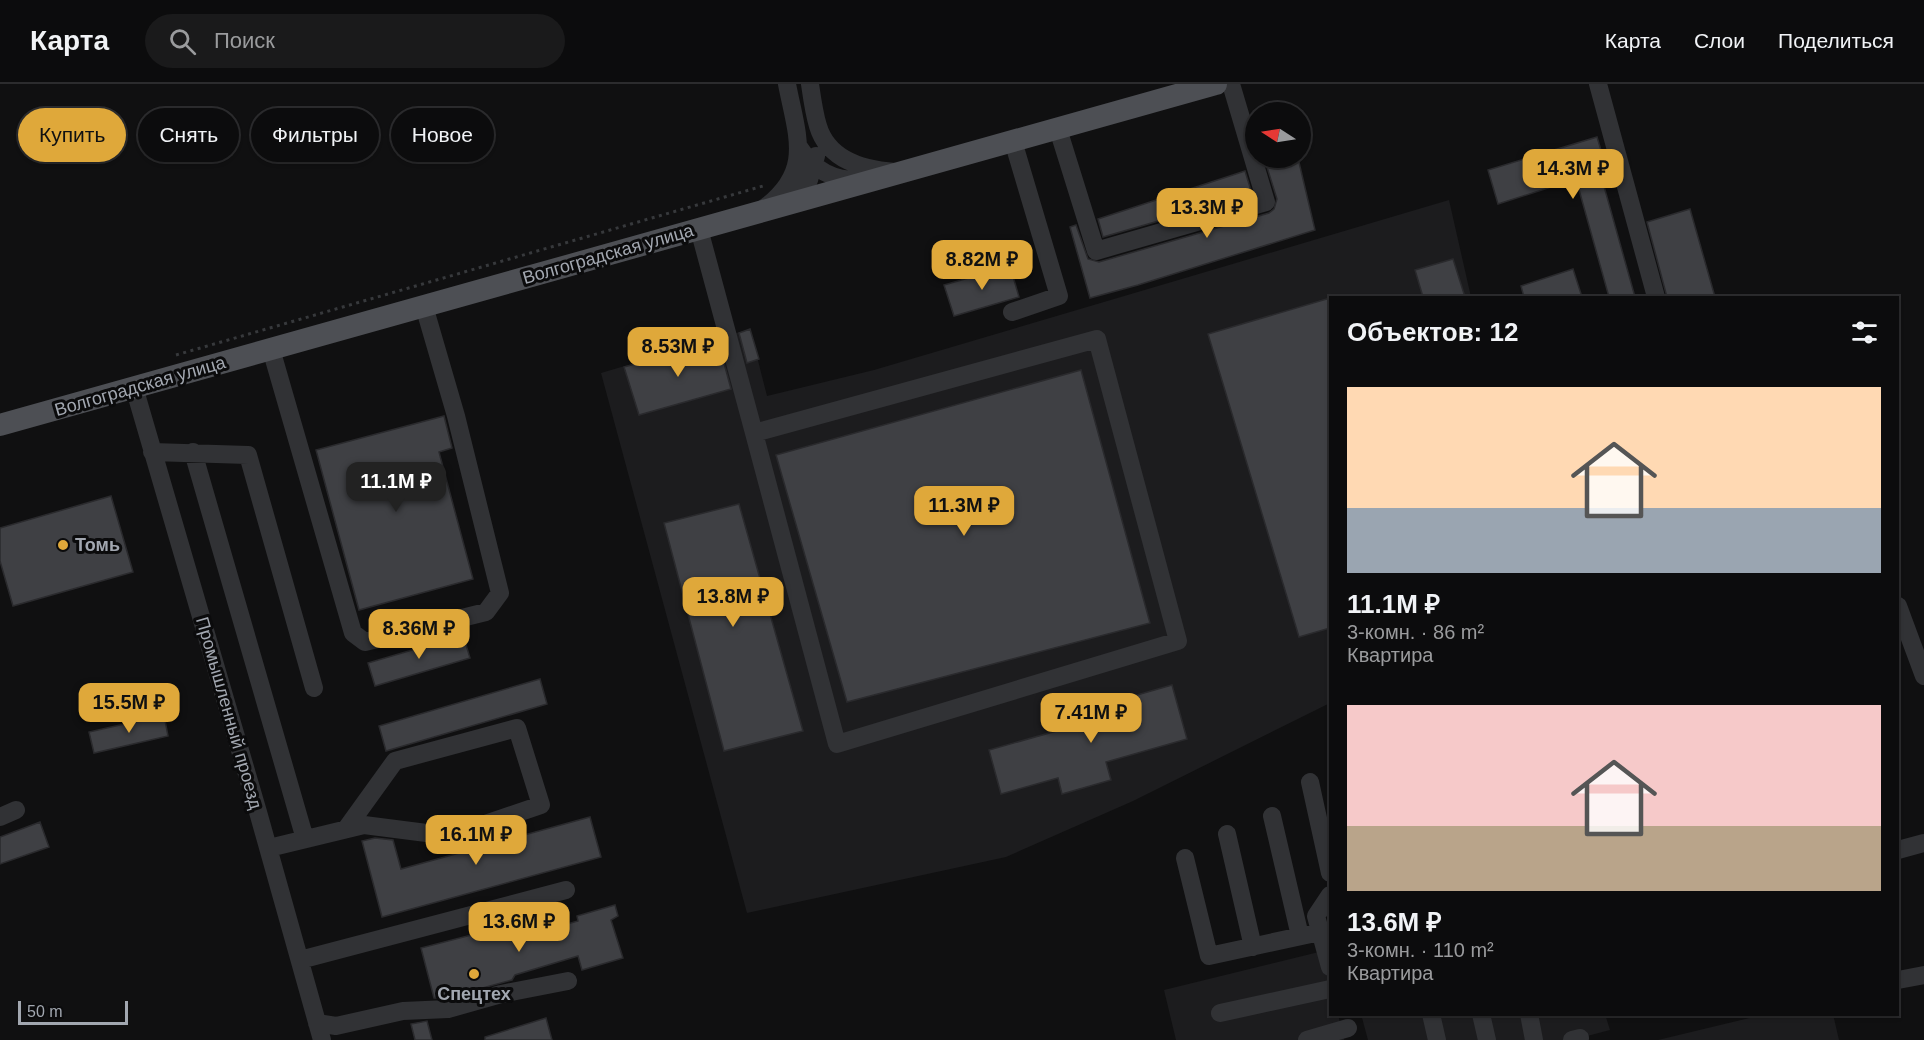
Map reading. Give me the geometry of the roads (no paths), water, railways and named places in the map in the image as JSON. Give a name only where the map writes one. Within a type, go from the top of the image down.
[{"type":"main road","name":"Волгоградская улица","points":[[0,425],[1216,84]]},
{"type":"lane","points":[[786,84],[800,147],[813,165],[835,178],[850,181],[873,180]]},
{"type":"lane","points":[[793,202],[809,180],[818,149],[819,129],[810,84]]},
{"type":"lane","points":[[1058,129],[1095,250],[1266,202],[1232,84]]},
{"type":"lane","points":[[1598,84],[1656,296]]},
{"type":"lane","points":[[819,129],[829,145],[848,161],[880,171],[899,173]]},
{"type":"lane","points":[[1012,312],[1059,296],[1013,141]]},
{"type":"lane","points":[[759,212],[783,193],[796,166],[800,147]]},
{"type":"lane","points":[[699,229],[837,744],[1178,641],[1097,339],[754,433]]},
{"type":"lane","points":[[271,349],[353,633],[365,642],[486,612],[500,592],[456,416],[424,306]]},
{"type":"lane","name":"Промышленный проезд","points":[[134,387],[320,1032]]},
{"type":"lane","points":[[153,452],[248,454],[314,688]]},
{"type":"lane","points":[[193,452],[305,839]]},
{"type":"lane","points":[[1899,609],[1924,676]]},
{"type":"lane","points":[[268,848],[364,825],[450,836],[541,805],[517,728],[395,761],[346,829]]},
{"type":"lane","points":[[1310,782],[1329,868]]},
{"type":"lane","points":[[1272,816],[1300,936]]},
{"type":"lane","points":[[1227,834],[1253,946]]},
{"type":"lane","points":[[1899,849],[1924,843]]},
{"type":"lane","points":[[1185,858],[1209,956],[1320,932]]},
{"type":"lane","points":[[300,960],[566,890]]},
{"type":"lane","points":[[1329,896],[1316,915],[1329,964]]},
{"type":"lane","points":[[1899,980],[1924,975]]},
{"type":"lane","points":[[320,1032],[336,1026],[403,1011],[448,1009],[501,994],[568,981]]},
{"type":"lane","points":[[1220,1013],[1329,989]]},
{"type":"lane","points":[[1431,1016],[1437,1040]]},
{"type":"lane","points":[[1481,1016],[1487,1040]]},
{"type":"lane","points":[[1529,1016],[1534,1040]]},
{"type":"lane","points":[[1307,1040],[1348,1027]]},
{"type":"place","name":"Томь","points":[[63,545]]},
{"type":"place","name":"Спецтех","points":[[474,974]]}]
